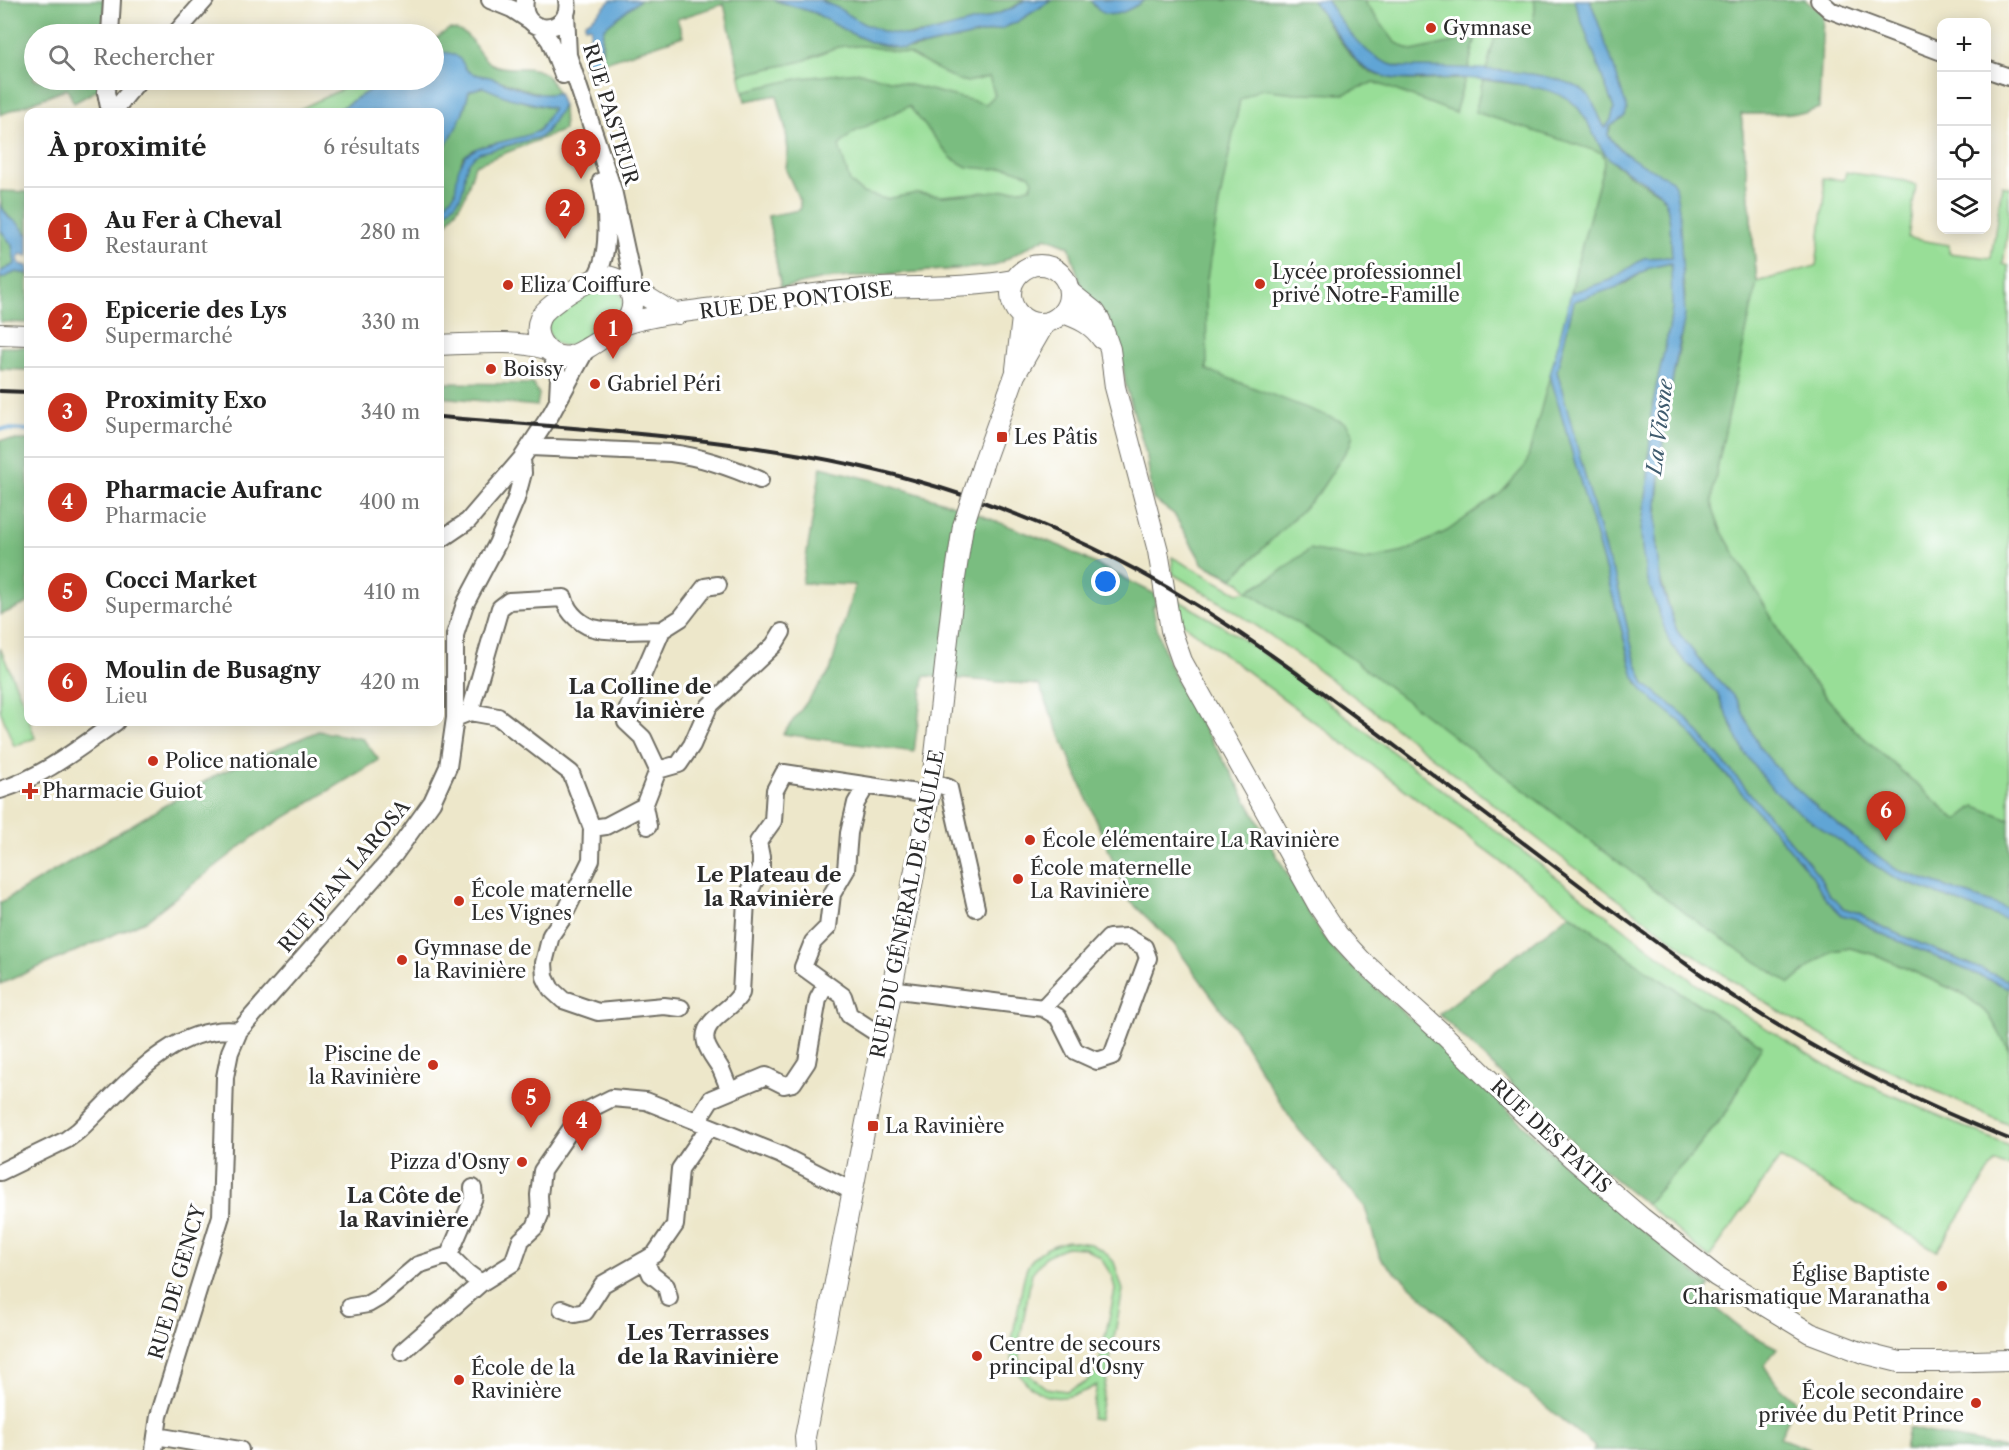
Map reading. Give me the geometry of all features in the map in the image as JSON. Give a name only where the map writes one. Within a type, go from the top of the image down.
[{"type":"main road","points":[[1035,264],[1049,265],[1059,271],[1067,280],[1070,292],[1063,313],[1045,323],[1033,323],[1017,311],[1010,293],[1013,280],[1022,270],[1035,264]]},
{"type":"main road","points":[[444,345],[490,344],[520,334],[536,323],[547,309],[594,279],[609,276],[628,289],[631,313],[622,325]]},
{"type":"main road","name":"RUE DE PONTOISE","points":[[490,344],[526,345],[560,356],[571,356],[622,325],[644,319],[822,293],[902,287],[950,288],[1013,280]]},
{"type":"main road","name":"RUE DE PONTOISE","points":[[950,288],[994,298],[1017,311]]},
{"type":"main road","name":"RUE DE PONTOISE","points":[[628,289],[678,314]]},
{"type":"main road","name":"RUE DES PATIS","points":[[1070,292],[1095,312],[1110,349],[1116,387],[1158,550],[1171,630],[1182,661],[1318,905],[1338,935],[1362,961],[1444,1035],[1572,1158],[1716,1276],[1810,1333],[1856,1351],[1899,1362],[2009,1360]]},
{"type":"main road","name":"RUE DU GÉNÉRAL DE GAULLE","points":[[1015,375],[1017,311]]},
{"type":"main road","points":[[1063,313],[1086,322],[1096,330],[1110,349]]},
{"type":"main road","points":[[542,314],[538,333],[540,340],[549,351]]},
{"type":"main road","name":"RUE DU GÉNÉRAL DE GAULLE","points":[[803,1446],[883,1037],[890,989],[931,788],[955,574],[963,526],[1015,375],[1045,323]]},
{"type":"main road","points":[[0,334],[24,335]]},
{"type":"street","points":[[111,24],[112,0]]},
{"type":"street","points":[[184,24],[205,0]]},
{"type":"street","points":[[525,0],[524,9],[535,23]]},
{"type":"street","points":[[1818,0],[1830,10],[1937,50]]},
{"type":"street","points":[[501,1],[535,23],[548,27],[562,20],[566,6]]},
{"type":"street","name":"RUE PASTEUR","points":[[565,64],[566,6]]},
{"type":"street","name":"RUE PASTEUR","points":[[535,23],[565,64],[613,190],[628,289]]},
{"type":"street","points":[[1991,71],[2009,77]]},
{"type":"street","points":[[106,90],[111,108]]},
{"type":"street","points":[[115,108],[131,90]]},
{"type":"street","name":"RUE PASTEUR","points":[[579,102],[603,189],[607,250],[601,270],[594,279]]},
{"type":"street","points":[[444,537],[468,521],[526,453],[551,414],[588,346]]},
{"type":"street","points":[[549,351],[560,378],[558,399]]},
{"type":"street","points":[[526,453],[693,455],[760,480]]},
{"type":"street","name":"RUE JEAN LAROSA","points":[[239,1031],[394,855],[432,802],[448,767],[463,715],[455,635],[465,604],[497,544],[516,499],[526,453]]},
{"type":"street","points":[[681,1008],[664,1006],[598,1012],[563,1000],[551,989],[545,977],[544,963],[551,935],[562,919],[591,860],[592,828],[571,773],[498,717],[463,715],[500,608],[509,601],[564,598],[566,607],[580,621],[597,629],[662,630],[681,618],[705,587],[718,585]]},
{"type":"street","points":[[648,826],[644,806],[658,770],[643,738],[626,723],[627,711],[662,630]]},
{"type":"street","points":[[658,770],[679,764],[692,745],[708,706],[774,645],[782,632]]},
{"type":"street","points":[[0,790],[18,784],[51,765],[111,726]]},
{"type":"street","points":[[730,1091],[721,1070],[708,1052],[705,1036],[711,1023],[735,1004],[741,993],[746,900],[761,866],[762,857],[758,842],[773,821],[775,790],[784,773],[866,786],[949,788],[976,908]]},
{"type":"street","points":[[866,786],[855,804],[849,833],[846,870],[832,894],[828,927],[813,942],[803,967],[843,996],[849,1015],[883,1037]]},
{"type":"street","points":[[592,828],[606,826],[644,806]]},
{"type":"street","points":[[890,989],[1043,1008],[1058,1017],[1075,1051],[1097,1061],[1112,1056],[1148,958],[1144,947],[1127,938],[1109,938],[1043,1008]]},
{"type":"street","points":[[562,1309],[575,1314],[585,1312],[603,1284],[655,1254],[675,1225],[680,1169],[703,1124],[711,1099],[766,1076],[784,1084],[793,1083],[807,1062],[818,999],[826,984]]},
{"type":"street","points":[[0,1172],[66,1140],[146,1066],[170,1048],[204,1032],[239,1031]]},
{"type":"street","name":"RUE DE GENCY","points":[[239,1031],[230,1052],[225,1077],[221,1216],[159,1416],[155,1443],[240,1450]]},
{"type":"street","points":[[402,1352],[481,1284],[513,1263],[521,1240],[535,1227],[540,1215],[539,1195],[542,1171],[582,1113],[612,1098],[646,1101],[781,1155],[852,1191]]},
{"type":"street","points":[[350,1307],[368,1304],[380,1297],[418,1265],[449,1255],[474,1197],[473,1188]]},
{"type":"street","points":[[449,1255],[481,1284]]},
{"type":"street","points":[[645,1260],[651,1274],[666,1286],[669,1298]]},
{"type":"green space","points":[[0,0],[105,0],[104,24],[24,24],[24,90],[64,90],[0,115]]},
{"type":"green space","points":[[640,0],[774,0],[815,13],[873,43],[913,49],[1001,29],[1017,22],[1052,0],[1090,0],[1106,14],[1117,14],[1145,0],[1312,0],[1350,55],[1373,74],[1412,80],[1465,79],[1455,113],[1374,82],[1344,94],[1295,93],[1260,89],[1240,100],[1219,204],[1206,285],[1207,370],[1346,423],[1353,434],[1350,445],[1318,494],[1233,578],[1203,564],[1174,514],[1153,499],[1147,457],[1126,386],[1118,336],[1102,310],[1082,289],[1069,246],[1046,237],[994,266],[823,279],[781,288],[768,216],[800,210],[800,201],[786,170],[788,151],[786,130],[777,95],[745,101],[743,91],[802,78],[858,72],[986,104],[995,95],[989,77],[967,82],[955,79],[909,54],[865,46],[834,48],[803,61],[740,75],[724,4],[677,19],[683,36],[608,61],[601,61],[604,28]],"holes":[[[909,106],[951,158],[967,167],[1009,168],[1030,175],[1033,181],[1030,188],[942,196],[917,193],[886,199],[863,193],[850,182],[839,146],[852,133]]]},
{"type":"green space","points":[[724,0],[1805,0],[1819,108],[1805,113],[1741,114],[1757,282],[1816,266],[1825,195],[1823,178],[1844,180],[1846,172],[1905,181],[1916,185],[1908,238],[1949,245],[1949,253],[1991,258],[2002,185],[2009,187],[2009,221],[2003,264],[2009,266],[2009,819],[1975,806],[1957,820],[1855,730],[1800,667],[1721,530],[1713,511],[1657,505],[1648,534],[1666,620],[1752,751],[1840,835],[1792,982],[1832,951],[1850,948],[1879,956],[1965,995],[1989,1015],[2009,1050],[2009,1125],[1847,1050],[1777,1010],[1688,951],[1570,864],[1366,705],[1270,635],[1173,574],[1172,557],[1238,593],[1247,591],[1241,583],[1203,564],[1174,514],[1153,499],[1147,457],[1126,386],[1118,336],[1102,310],[1082,289],[1069,246],[1046,237],[994,266],[823,279],[781,288],[768,216],[800,210],[800,201],[786,170],[788,151],[786,130],[777,95],[745,101]]},
{"type":"green space","points":[[819,0],[1025,0],[996,14],[957,27],[937,32],[901,35],[869,27]]},
{"type":"green space","points":[[1326,0],[1363,0],[1395,42],[1412,51],[1476,37],[1468,69],[1410,68],[1381,61],[1362,47]]},
{"type":"green space","points":[[1534,0],[1574,0],[1614,109],[1611,120],[1605,128],[1591,101],[1579,88],[1537,75],[1486,70],[1495,37],[1517,35],[1528,28],[1535,10]]},
{"type":"green space","points":[[1590,0],[1805,0],[1823,14],[1819,108],[1805,113],[1741,114],[1757,282],[1714,483],[1713,509],[1721,530],[1800,667],[1855,730],[1957,820],[1975,806],[2009,819],[2009,909],[1897,870],[1810,801],[1784,777],[1760,748],[1736,699],[1702,663],[1677,631],[1658,572],[1656,527],[1666,412],[1682,336],[1685,296],[1672,180],[1645,167],[1629,156],[1608,135],[1611,125],[1623,118],[1600,28]]},
{"type":"green space","points":[[449,29],[464,33],[484,58],[496,66],[533,69],[545,74],[558,93],[542,95],[473,74],[466,70],[462,62],[444,55],[444,33]]},
{"type":"green space","points":[[1483,80],[1546,89],[1573,103],[1608,157],[1627,173],[1662,195],[1669,217],[1672,257],[1644,258],[1611,280],[1571,293],[1605,160],[1602,153],[1475,112]]},
{"type":"green space","points":[[483,87],[509,97],[553,108],[543,126],[534,134],[480,147],[462,159],[455,193],[444,205],[444,147],[458,124],[469,91]]},
{"type":"green space","points":[[68,90],[97,90],[74,103]]},
{"type":"green space","points":[[340,90],[370,90],[340,108],[302,108]]},
{"type":"green space","points":[[563,106],[564,130],[475,165],[465,197],[444,228],[444,214],[456,203],[463,191],[466,169],[472,158],[478,153],[540,137],[546,132]]},
{"type":"green space","points":[[0,191],[24,192],[24,231],[5,212]]},
{"type":"green space","points":[[0,229],[12,245],[15,264],[0,272]]},
{"type":"green space","points":[[1672,263],[1672,308],[1651,416],[1648,483],[1641,530],[1642,548],[1669,641],[1681,657],[1717,693],[1744,752],[1797,811],[1892,877],[2009,921],[2009,981],[1900,935],[1859,913],[1843,908],[1829,895],[1818,874],[1683,714],[1645,684],[1634,656],[1616,578],[1607,558],[1557,371],[1574,301],[1626,283],[1649,268]]},
{"type":"green space","points":[[16,272],[24,273],[24,323],[0,322],[0,279]]},
{"type":"green space","points":[[606,286],[615,289],[621,295],[622,309],[618,315],[574,344],[564,346],[554,341],[548,327],[553,316],[575,301]]},
{"type":"green space","points":[[0,347],[24,347],[24,370],[0,369]]},
{"type":"green space","points":[[1550,375],[1637,683],[1682,723],[1812,875],[1825,898],[1842,915],[1857,919],[1880,933],[2009,988],[2009,1050],[1989,1015],[1965,995],[1879,956],[1850,948],[1833,951],[1814,963],[1790,984],[1697,922],[1348,656],[1247,591],[1274,576],[1310,549],[1365,560],[1404,552],[1447,531],[1501,493],[1526,465]]},
{"type":"green space","points":[[444,383],[533,384],[539,394],[537,406],[444,397]]},
{"type":"green space","points":[[0,440],[24,440],[24,605],[0,615]]},
{"type":"green space","points":[[821,467],[881,482],[957,506],[1060,546],[1155,594],[1156,604],[1153,607],[1158,630],[1165,653],[1184,695],[1233,776],[1320,932],[1337,954],[1442,1046],[1578,1178],[1710,1285],[1702,1297],[1748,1333],[1777,1348],[1764,1366],[1777,1384],[1796,1401],[1780,1438],[1811,1450],[1593,1450],[1595,1447],[1511,1378],[1380,1258],[1365,1207],[1299,1130],[1239,1034],[1174,944],[1130,901],[1039,685],[924,676],[914,752],[783,734],[830,671],[855,585],[802,583]]},
{"type":"green space","points":[[1174,598],[1221,625],[1270,658],[1704,990],[1834,1070],[2009,1146],[2009,1167],[1995,1162],[1937,1251],[1780,1158],[1709,1258],[1646,1204],[1696,1150],[1728,1110],[1762,1045],[1647,971],[1176,618]]},
{"type":"green space","points":[[0,648],[24,704],[24,726],[31,726],[35,738],[14,746],[0,710]]},
{"type":"green space","points":[[318,731],[363,739],[379,760],[256,835],[145,921],[0,984],[0,903],[216,775]]},
{"type":"green space","points":[[1570,914],[1647,971],[1762,1045],[1728,1110],[1696,1150],[1646,1204],[1590,1159],[1439,1014]]},
{"type":"green space","points":[[1068,1241],[1091,1244],[1104,1251],[1114,1262],[1123,1290],[1099,1419],[1091,1418],[1097,1385],[1068,1397],[1049,1396],[1031,1387],[1013,1364],[1013,1334],[1027,1268],[1041,1252]],"holes":[[[1066,1247],[1085,1248],[1100,1257],[1112,1276],[1115,1290],[1098,1370],[1085,1383],[1066,1391],[1046,1388],[1029,1375],[1021,1361],[1018,1349],[1032,1273],[1046,1256]]]},
{"type":"green space","points":[[1908,1428],[2009,1449],[2009,1450],[1904,1450]]},
{"type":"water","points":[[611,0],[640,0],[604,28],[599,64],[587,76],[582,63],[587,56],[591,28],[590,26],[585,27],[585,22],[596,16]]},
{"type":"water","points":[[774,0],[819,0],[884,32],[912,36],[987,18],[1015,7],[1025,0],[1052,0],[1017,22],[1001,29],[903,49],[873,43],[815,13]]},
{"type":"water","points":[[1090,0],[1145,0],[1123,12],[1105,14]]},
{"type":"water","name":"La Viosne","points":[[1312,0],[1326,0],[1357,41],[1366,50],[1387,63],[1399,67],[1468,68],[1524,73],[1571,84],[1585,92],[1594,104],[1605,128],[1611,120],[1614,109],[1574,0],[1590,0],[1627,109],[1625,116],[1609,127],[1608,135],[1629,156],[1672,180],[1679,209],[1685,315],[1666,412],[1657,505],[1656,545],[1661,585],[1677,631],[1702,663],[1736,699],[1760,748],[1784,777],[1810,801],[1897,870],[2009,909],[2009,921],[1892,877],[1797,811],[1768,784],[1744,752],[1717,693],[1681,657],[1669,641],[1646,576],[1641,530],[1648,483],[1651,416],[1672,308],[1671,263],[1649,268],[1617,287],[1574,301],[1557,371],[1607,558],[1616,578],[1634,656],[1645,684],[1683,714],[1818,874],[1829,895],[1843,908],[1859,913],[1900,935],[2009,981],[2009,988],[1880,933],[1857,919],[1842,915],[1825,898],[1812,875],[1682,723],[1645,693],[1634,677],[1550,375],[1571,293],[1611,280],[1644,258],[1672,257],[1669,216],[1662,195],[1609,158],[1598,144],[1586,119],[1568,99],[1531,86],[1500,81],[1460,78],[1405,80],[1378,75],[1356,60]]},
{"type":"water","points":[[444,53],[460,59],[469,72],[531,92],[558,93],[563,106],[546,132],[540,137],[479,153],[473,158],[466,169],[460,197],[444,214],[444,205],[455,193],[458,170],[466,155],[477,148],[539,131],[553,108],[509,98],[483,87],[469,91],[458,124],[444,147],[444,108],[340,108],[370,90],[444,90]]},
{"type":"water","points":[[0,205],[9,218],[17,222],[24,230],[24,255],[21,254],[18,258],[20,264],[24,265],[24,273],[16,272],[0,279],[0,272],[15,264],[12,245],[0,229]]},
{"type":"waterway","points":[[0,429],[24,430]]},
{"type":"railway","points":[[0,391],[24,392]]},
{"type":"railway","points":[[444,417],[699,440],[853,465],[922,482],[989,504],[1088,545],[1156,581],[1263,649],[1649,937],[1763,1016],[1883,1083],[2009,1139]]},
{"type":"place","name":"Gymnase","points":[[1431,28]]},
{"type":"place","name":"Proximity Exo","points":[[581,179]]},
{"type":"place","name":"Epicerie des Lys","points":[[565,239]]},
{"type":"place","name":"Lycée professionnel privé Notre-Famille","points":[[1260,284]]},
{"type":"place","name":"Eliza Coiffure","points":[[508,285]]},
{"type":"place","name":"Au Fer à Cheval","points":[[613,359]]},
{"type":"place","name":"Boissy","points":[[491,369]]},
{"type":"place","name":"Gabriel Péri","points":[[595,384]]},
{"type":"place","name":"Les Pâtis","points":[[1002,437]]},
{"type":"place","name":"Police nationale","points":[[153,761]]},
{"type":"place","name":"Pharmacie Guiot","points":[[30,791]]},
{"type":"place","name":"École élémentaire La Ravinière","points":[[1030,840]]},
{"type":"place","name":"Moulin de Busagny","points":[[1886,841]]},
{"type":"place","name":"École maternelle La Ravinière","points":[[1018,879]]},
{"type":"place","name":"École maternelle Les Vignes","points":[[459,901]]},
{"type":"place","name":"Gymnase de la Ravinière","points":[[402,960]]},
{"type":"place","name":"Piscine de la Ravinière","points":[[433,1065]]},
{"type":"place","name":"La Ravinière","points":[[873,1126]]},
{"type":"place","name":"Cocci Market","points":[[531,1128]]},
{"type":"place","name":"Pharmacie Aufranc","points":[[582,1151]]},
{"type":"place","name":"Pizza d'Osny","points":[[522,1162]]},
{"type":"place","name":"Église Baptiste Charismatique Maranatha","points":[[1942,1286]]},
{"type":"place","name":"Centre de secours principal d'Osny","points":[[977,1356]]},
{"type":"place","name":"École de la Ravinière","points":[[459,1380]]},
{"type":"place","name":"École secondaire privée du Petit Prince","points":[[1976,1403]]},
{"type":"district","name":"La Colline de la Ravinière","points":[[640,699]]},
{"type":"district","name":"Le Plateau de la Ravinière","points":[[769,887]]},
{"type":"district","name":"La Côte de la Ravinière","points":[[404,1208]]},
{"type":"district","name":"Les Terrasses de la Ravinière","points":[[698,1345]]}]
